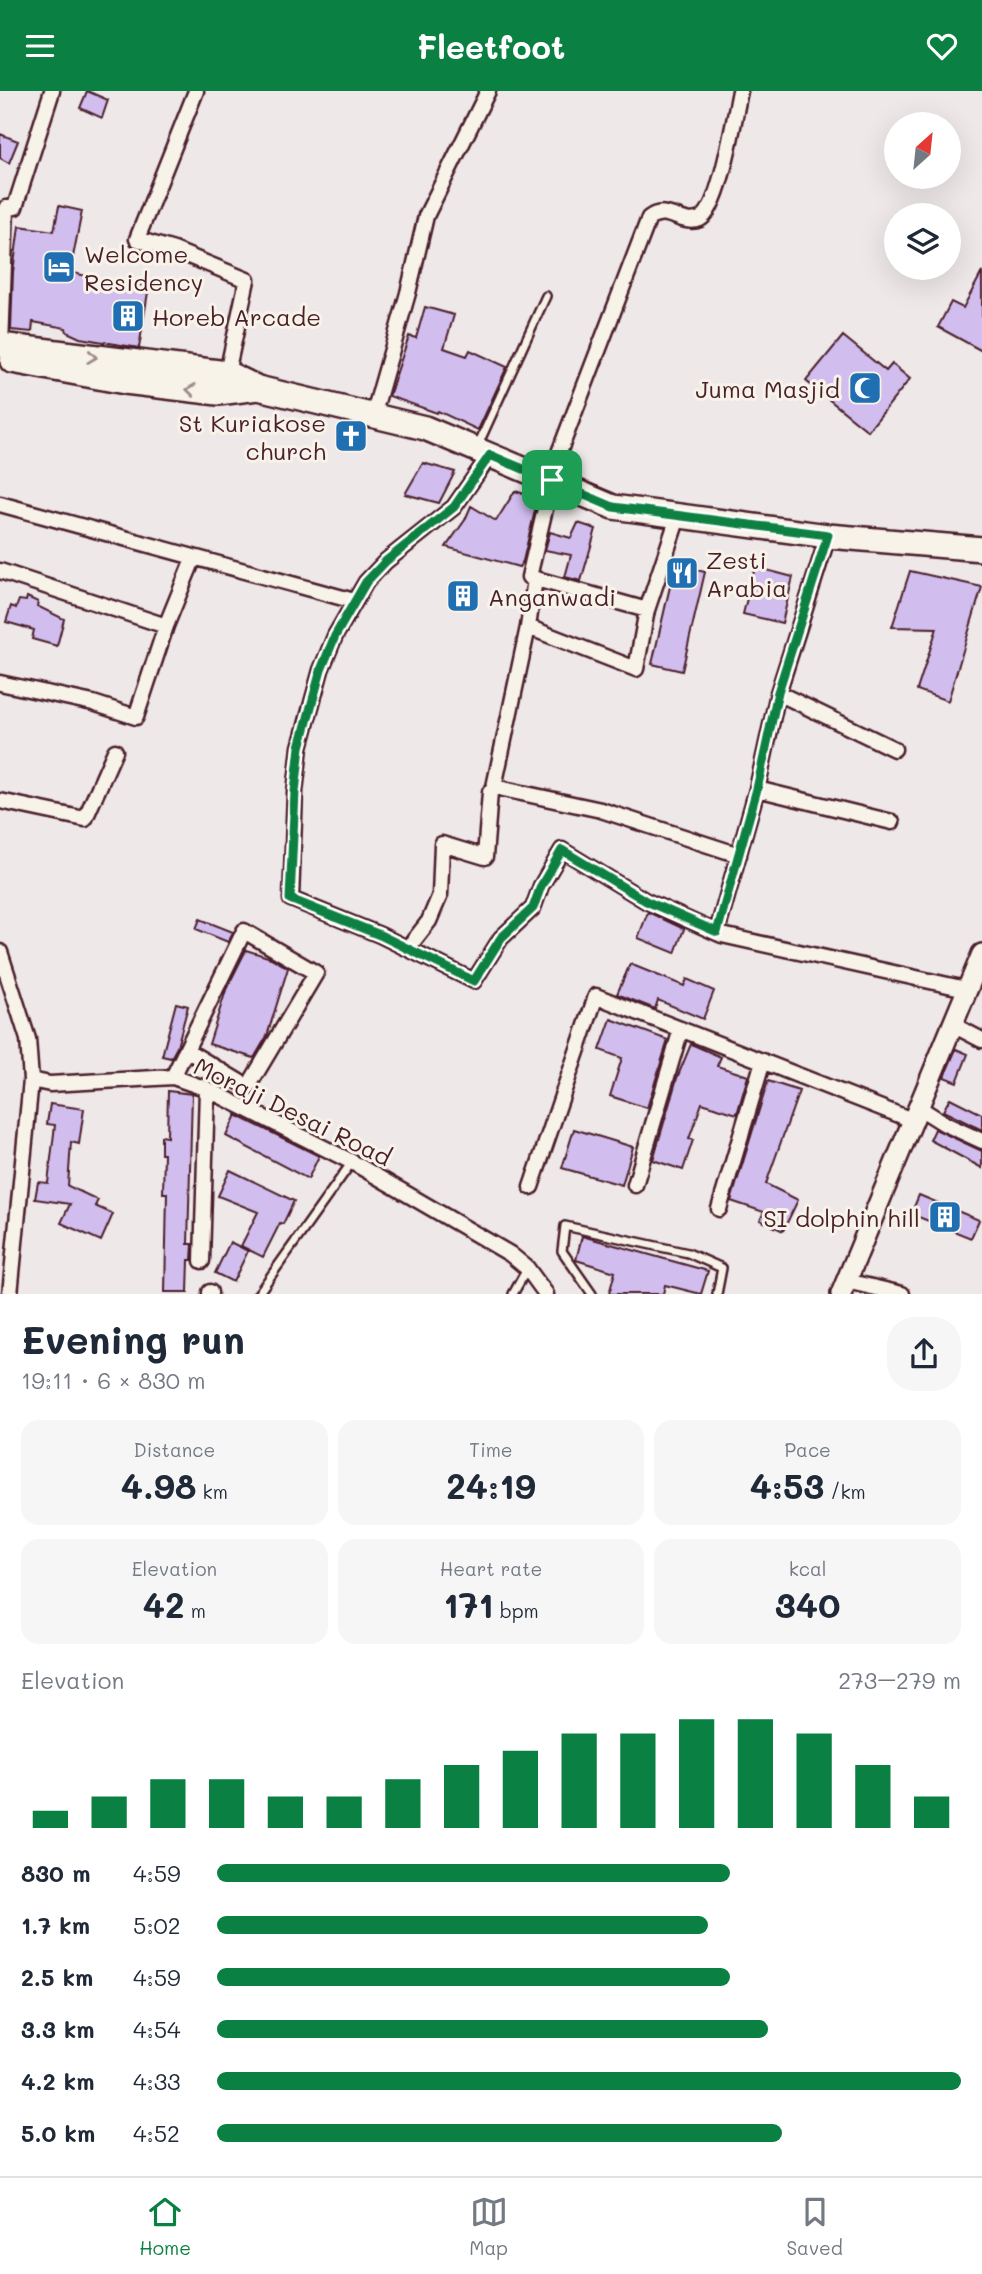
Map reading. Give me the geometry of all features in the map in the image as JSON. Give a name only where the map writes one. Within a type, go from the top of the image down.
[{"type":"main road","points":[[0,350],[134,372],[218,393],[258,388]]},
{"type":"main road","points":[[134,372],[227,373],[258,388],[425,428],[613,507],[828,535],[982,549]]},
{"type":"main road","points":[[843,1287],[951,1024],[972,986],[982,954]]},
{"type":"street","points":[[0,350],[3,209],[15,207],[52,91]]},
{"type":"street","points":[[196,91],[137,239],[174,250],[247,280],[227,373]]},
{"type":"street","points":[[373,416],[408,293],[426,216],[488,91]]},
{"type":"street","points":[[647,610],[529,577],[557,458],[649,218],[656,213],[665,212],[690,221],[702,218],[710,208],[723,173],[740,91]]},
{"type":"street","points":[[483,452],[454,507],[386,561],[366,582],[321,670],[300,747],[290,899],[408,948],[474,981],[501,938],[533,908],[541,886],[562,850],[646,901],[717,932],[743,940],[972,986]]},
{"type":"street","points":[[0,504],[354,601]]},
{"type":"street","points":[[528,627],[636,669],[647,610],[678,517]]},
{"type":"street","points":[[717,932],[757,789],[778,692],[828,535]]},
{"type":"street","points":[[0,683],[93,703],[136,717],[166,625],[194,557]]},
{"type":"street","points":[[0,571],[166,625]]},
{"type":"street","points":[[535,579],[528,627],[494,787],[601,810],[739,855]]},
{"type":"street","points":[[778,692],[894,749]]},
{"type":"street","points":[[0,801],[85,819],[115,751]]},
{"type":"street","points":[[757,789],[892,822]]},
{"type":"street","points":[[408,948],[429,921],[440,895],[442,844],[485,857],[490,792]]},
{"type":"street","points":[[173,1077],[186,1050],[244,932],[316,973],[248,1087],[186,1050]]},
{"type":"street","points":[[0,952],[28,1039],[31,1080],[10,1294]]},
{"type":"street","points":[[531,1187],[596,996],[763,1061],[945,1124],[982,1141]]},
{"type":"street","points":[[951,1024],[982,1040]]},
{"type":"street","points":[[635,1185],[681,1029]]},
{"type":"street","points":[[719,1209],[763,1061]]},
{"type":"street","name":"Moraji Desai Road","points":[[31,1080],[50,1084],[173,1077],[207,1089],[352,1162],[510,1254],[527,1268],[546,1294]]},
{"type":"street","points":[[202,1261],[207,1089]]},
{"type":"street","points":[[843,1287],[902,1294]]},
{"type":"lane","points":[[483,452],[546,296]]},
{"type":"lane","points":[[258,1294],[352,1162]]},
{"type":"lane","points":[[593,1294],[562,1251],[565,1226],[688,1253],[722,1268],[718,1294]]},
{"type":"lane","points":[[513,1294],[527,1268]]},
{"type":"building","points":[[87,91],[108,100],[102,118],[80,108]]},
{"type":"building","points":[[0,134],[18,141],[9,163],[0,158]]},
{"type":"building","points":[[59,206],[82,211],[70,272],[118,284],[118,281],[149,286],[139,348],[80,338],[67,332],[66,328],[33,322],[32,332],[11,330],[13,272],[19,226],[54,231]]},
{"type":"building","points":[[982,272],[982,351],[938,327],[951,302],[963,308]]},
{"type":"building","points":[[425,307],[454,315],[444,348],[467,356],[470,350],[507,367],[478,430],[438,411],[437,413],[389,396],[409,336],[416,338]]},
{"type":"building","points":[[843,336],[886,371],[892,364],[910,379],[868,431],[806,381]]},
{"type":"building","points":[[423,463],[455,472],[439,503],[405,494]]},
{"type":"building","points":[[515,491],[538,498],[523,561],[519,567],[446,547],[465,520],[471,506],[496,521]]},
{"type":"building","points":[[578,523],[596,529],[581,581],[565,577],[571,555],[545,550],[550,532],[571,538]]},
{"type":"building","points":[[675,565],[705,572],[682,671],[652,664]]},
{"type":"building","points":[[755,567],[793,577],[782,623],[743,614]]},
{"type":"building","points":[[910,571],[982,587],[948,701],[917,690],[937,628],[892,627]]},
{"type":"building","points":[[27,597],[38,602],[37,606],[64,619],[57,646],[32,639],[34,630],[6,622],[11,606],[16,608],[19,600],[26,601]]},
{"type":"building","points":[[648,912],[684,929],[675,953],[638,938]]},
{"type":"building","points":[[200,919],[233,932],[228,942],[196,929]]},
{"type":"building","points":[[246,950],[271,958],[288,968],[267,1036],[254,1058],[209,1044],[226,990]]},
{"type":"building","points":[[630,964],[684,986],[687,979],[714,991],[703,1019],[658,1000],[655,1009],[617,994]]},
{"type":"building","points":[[176,1003],[188,1006],[177,1047],[171,1058],[162,1056]]},
{"type":"building","points":[[611,1019],[668,1040],[647,1108],[610,1096],[622,1058],[600,1050]]},
{"type":"building","points":[[691,1044],[721,1057],[717,1066],[748,1076],[737,1114],[702,1103],[689,1139],[693,1140],[683,1170],[653,1160],[677,1078]]},
{"type":"building","points":[[956,1049],[968,1054],[957,1082],[944,1077]]},
{"type":"building","points":[[768,1081],[799,1091],[766,1184],[798,1200],[783,1231],[760,1220],[764,1212],[731,1201]]},
{"type":"building","points":[[168,1091],[192,1094],[188,1244],[193,1244],[192,1260],[189,1260],[188,1292],[165,1292],[167,1193],[163,1193],[164,1154],[161,1154],[161,1136],[167,1137]]},
{"type":"building","points":[[950,1098],[982,1114],[982,1130],[943,1111]]},
{"type":"building","points":[[50,1104],[84,1109],[79,1144],[71,1142],[68,1186],[98,1200],[95,1206],[113,1214],[101,1241],[61,1223],[70,1204],[35,1199],[38,1182],[48,1183],[55,1125],[47,1124]]},
{"type":"building","points":[[236,1115],[319,1156],[308,1179],[226,1136]]},
{"type":"building","points":[[574,1129],[633,1147],[622,1185],[562,1168]]},
{"type":"building","points":[[935,1129],[982,1151],[982,1168],[930,1140]]},
{"type":"building","points":[[230,1170],[294,1201],[263,1257],[241,1246],[258,1212],[218,1196]]},
{"type":"building","name":"SI dolphin hill","points":[[919,1195],[979,1220],[971,1238],[911,1214]]},
{"type":"building","points":[[582,1236],[708,1271],[701,1294],[665,1285],[663,1294],[609,1294],[615,1272],[576,1260]]},
{"type":"building","points":[[230,1242],[248,1251],[233,1282],[215,1273]]},
{"type":"place","name":"Welcome Residency","points":[[59,267]]},
{"type":"place","name":"Horeb Arcade","points":[[128,316]]},
{"type":"place","name":"Juma Masjid","points":[[865,388]]},
{"type":"place","name":"St Kuriakose church","points":[[351,436]]},
{"type":"place","name":"Zesti Arabia","points":[[682,573]]},
{"type":"place","name":"Anganwadi","points":[[463,596]]},
{"type":"place","name":"SI dolphin hill","points":[[945,1217]]},
{"type":"route","points":[[490,455],[552,480],[613,507],[828,535],[778,692],[757,789],[717,932],[646,901],[562,850],[541,886],[533,908],[501,938],[473,981],[380,935],[290,899],[300,747],[321,670],[335,636],[366,582],[386,561],[454,507],[490,455]]}]
